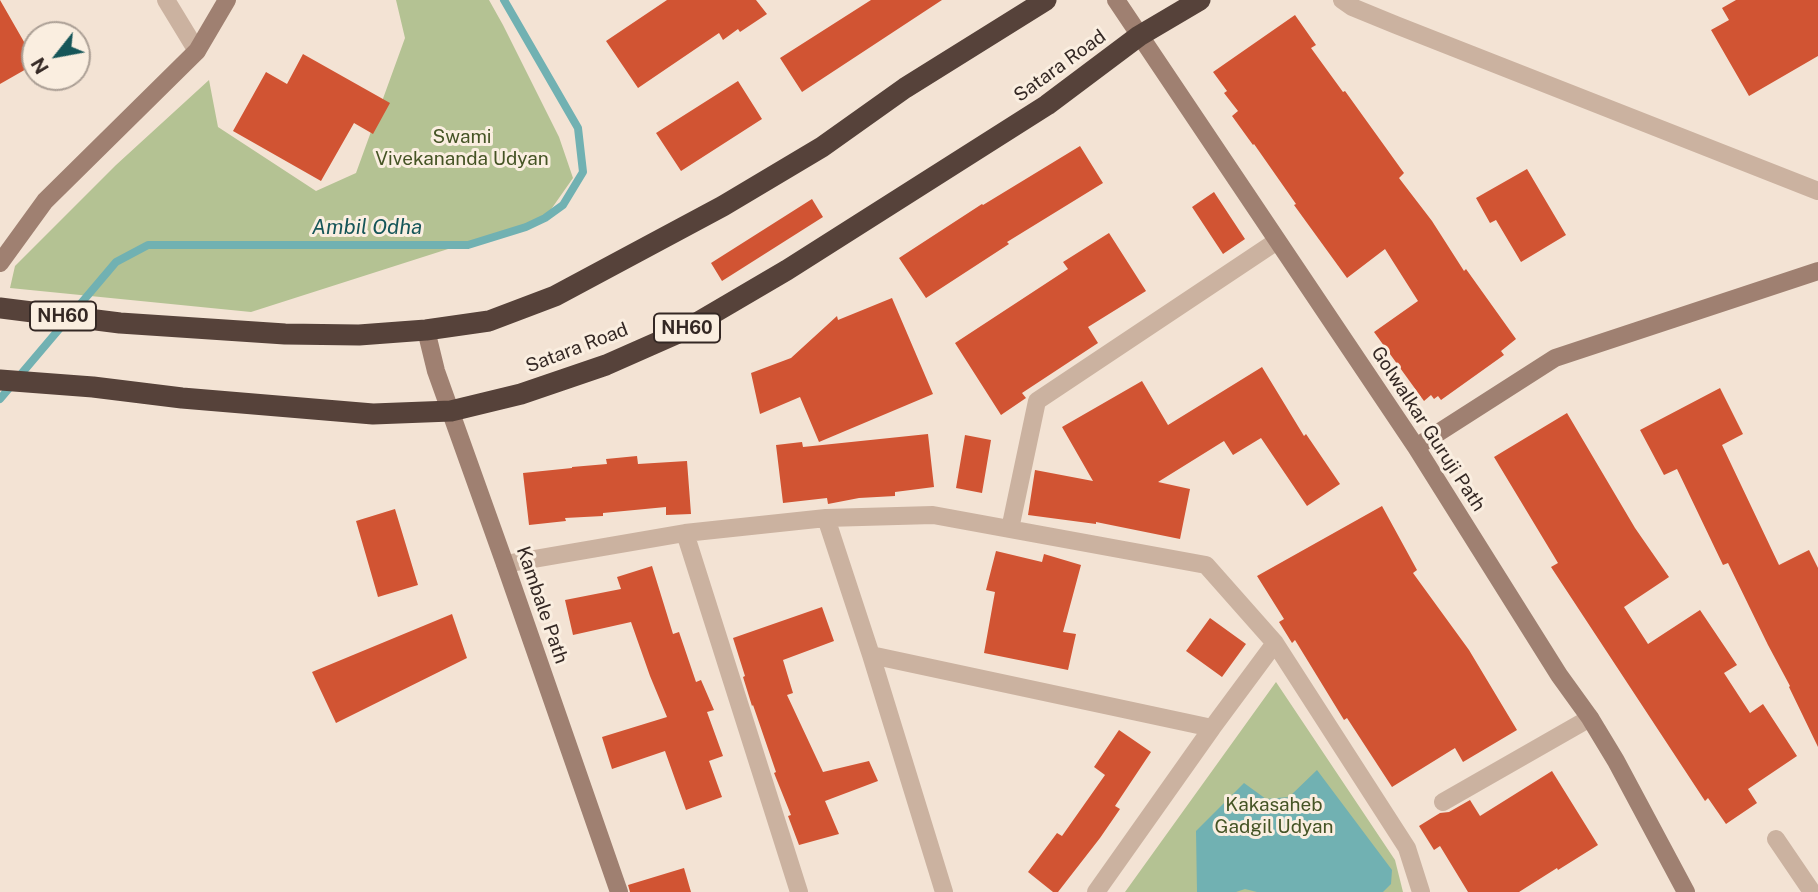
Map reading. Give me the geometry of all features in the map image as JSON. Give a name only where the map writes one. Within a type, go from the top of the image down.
[{"type":"highway","name":"NH60","points":[[3,308],[120,323],[285,334],[359,335],[426,330],[489,321],[555,296],[723,206],[822,147],[905,88],[1046,0]]},
{"type":"highway","name":"Satara Road","points":[[0,380],[360,413],[451,411],[521,394],[606,365],[682,331],[787,270],[1047,105],[1139,36],[1200,0]]},
{"type":"street","points":[[166,0],[197,51]]},
{"type":"street","points":[[0,263],[45,201],[197,51],[228,0]]},
{"type":"street","name":"Golwalkar Guruji Path","points":[[1116,0],[1416,447],[1559,674],[1590,718],[1686,892]]},
{"type":"street","points":[[1342,0],[1352,7],[1396,25],[1818,191]]},
{"type":"street","points":[[1010,529],[1037,401],[1277,241]]},
{"type":"street","points":[[1416,447],[1555,358],[1818,271]]},
{"type":"street","name":"Kambale Path","points":[[426,330],[436,371],[619,892]]},
{"type":"street","points":[[505,564],[685,533],[826,518],[933,515],[1206,565],[1275,643],[1408,848],[1421,892]]},
{"type":"street","points":[[826,518],[944,892]]},
{"type":"street","points":[[685,533],[799,892]]},
{"type":"street","points":[[1096,892],[1275,643]]},
{"type":"street","points":[[871,655],[1213,728]]},
{"type":"street","points":[[1443,802],[1590,718]]},
{"type":"street","points":[[1776,839],[1812,892]]},
{"type":"green space","name":"Swami Vivekananda Udyan","points":[[396,0],[489,0],[559,137],[573,178],[545,218],[251,312],[10,288],[15,266],[116,165],[209,80],[218,127],[316,191],[356,173],[405,38]]},
{"type":"green space","name":"Kakasaheb Gadgil Udyan","points":[[1276,682],[1395,860],[1403,892],[1125,892]]},
{"type":"water","points":[[1317,770],[1392,870],[1391,884],[1383,892],[1257,892],[1245,889],[1236,892],[1197,892],[1196,831],[1244,783],[1266,799],[1289,797]]},
{"type":"building","points":[[0,0],[21,37],[21,72],[0,84]]},
{"type":"building","points":[[667,0],[756,0],[767,14],[723,40],[719,33],[638,88],[606,41]]},
{"type":"building","points":[[871,0],[942,0],[802,92],[780,58]]},
{"type":"building","points":[[1736,0],[1818,0],[1818,56],[1749,96],[1711,30],[1729,20],[1722,8]]},
{"type":"building","points":[[1295,15],[1316,45],[1311,48],[1404,173],[1399,178],[1516,339],[1501,351],[1504,355],[1441,400],[1438,396],[1434,399],[1431,395],[1424,401],[1374,332],[1418,301],[1385,249],[1347,278],[1232,116],[1238,111],[1213,72]]},
{"type":"building","points":[[303,54],[390,103],[373,134],[354,123],[321,181],[233,131],[266,72],[287,84]]},
{"type":"building","points":[[738,81],[762,119],[681,171],[656,133]]},
{"type":"building","points":[[1080,146],[1103,183],[1007,242],[1009,244],[926,298],[899,258],[982,204]]},
{"type":"building","points":[[1527,169],[1566,235],[1521,262],[1496,220],[1490,223],[1476,198]]},
{"type":"building","points":[[1214,192],[1245,239],[1223,254],[1192,207]]},
{"type":"building","points":[[812,199],[823,217],[722,281],[711,263]]},
{"type":"building","points":[[1109,233],[1146,291],[1088,327],[1098,343],[1022,393],[1026,398],[1001,415],[955,343],[1068,269],[1063,262]]},
{"type":"building","points":[[892,298],[933,394],[819,442],[800,397],[760,414],[751,373],[791,358],[837,316],[838,320]]},
{"type":"building","points":[[1262,367],[1304,436],[1306,434],[1340,484],[1307,506],[1261,438],[1233,455],[1224,441],[1158,482],[1190,489],[1180,539],[1096,522],[1028,515],[1035,470],[1093,481],[1062,427],[1142,381],[1168,425]]},
{"type":"building","points":[[1720,388],[1743,434],[1722,445],[1779,565],[1809,550],[1818,568],[1818,747],[1728,563],[1723,565],[1677,469],[1664,475],[1640,430]]},
{"type":"building","points":[[1567,413],[1635,528],[1669,577],[1624,607],[1648,644],[1700,610],[1737,665],[1724,673],[1750,713],[1763,704],[1797,756],[1748,789],[1757,803],[1726,824],[1708,798],[1705,801],[1551,567],[1558,563],[1494,457]]},
{"type":"building","points":[[928,434],[934,487],[895,492],[895,496],[859,498],[828,504],[827,498],[783,503],[776,445],[802,442],[803,447]]},
{"type":"building","points":[[965,435],[991,440],[982,493],[956,488]]},
{"type":"building","points":[[637,456],[638,464],[687,461],[691,514],[666,515],[666,507],[603,513],[603,516],[565,518],[566,521],[529,525],[523,473],[607,464],[606,459]]},
{"type":"building","points":[[1382,506],[1417,570],[1413,573],[1469,650],[1517,730],[1463,762],[1455,748],[1392,787],[1347,718],[1344,720],[1295,640],[1292,643],[1279,622],[1284,619],[1257,576]]},
{"type":"building","points":[[395,509],[418,585],[378,597],[356,521]]},
{"type":"building","points":[[996,551],[1042,562],[1044,554],[1081,565],[1063,632],[1076,634],[1068,670],[984,653],[995,592],[986,590]]},
{"type":"building","points":[[652,566],[673,634],[679,632],[696,682],[701,680],[714,710],[707,712],[723,756],[709,761],[722,797],[686,810],[665,751],[612,769],[602,737],[667,717],[631,622],[573,635],[565,600],[621,589],[617,577]]},
{"type":"building","points":[[822,607],[834,641],[783,660],[793,693],[787,695],[823,772],[869,761],[878,781],[825,801],[839,834],[799,845],[752,706],[733,638]]},
{"type":"building","points":[[452,614],[467,658],[336,723],[312,672]]},
{"type":"building","points":[[1210,618],[1246,644],[1222,677],[1186,651]]},
{"type":"building","points":[[1119,730],[1151,752],[1115,806],[1120,809],[1100,838],[1058,892],[1053,892],[1028,872],[1057,833],[1062,836],[1105,775],[1094,767]]},
{"type":"building","points":[[1552,771],[1598,845],[1519,892],[1468,892],[1440,846],[1434,850],[1419,826],[1470,800],[1480,816]]},
{"type":"building","points":[[684,868],[691,892],[630,892],[628,885]]},
{"type":"waterway","name":"Ambil Odha","points":[[0,399],[116,262],[148,245],[468,245],[526,227],[563,205],[583,172],[578,128],[504,0]]}]
